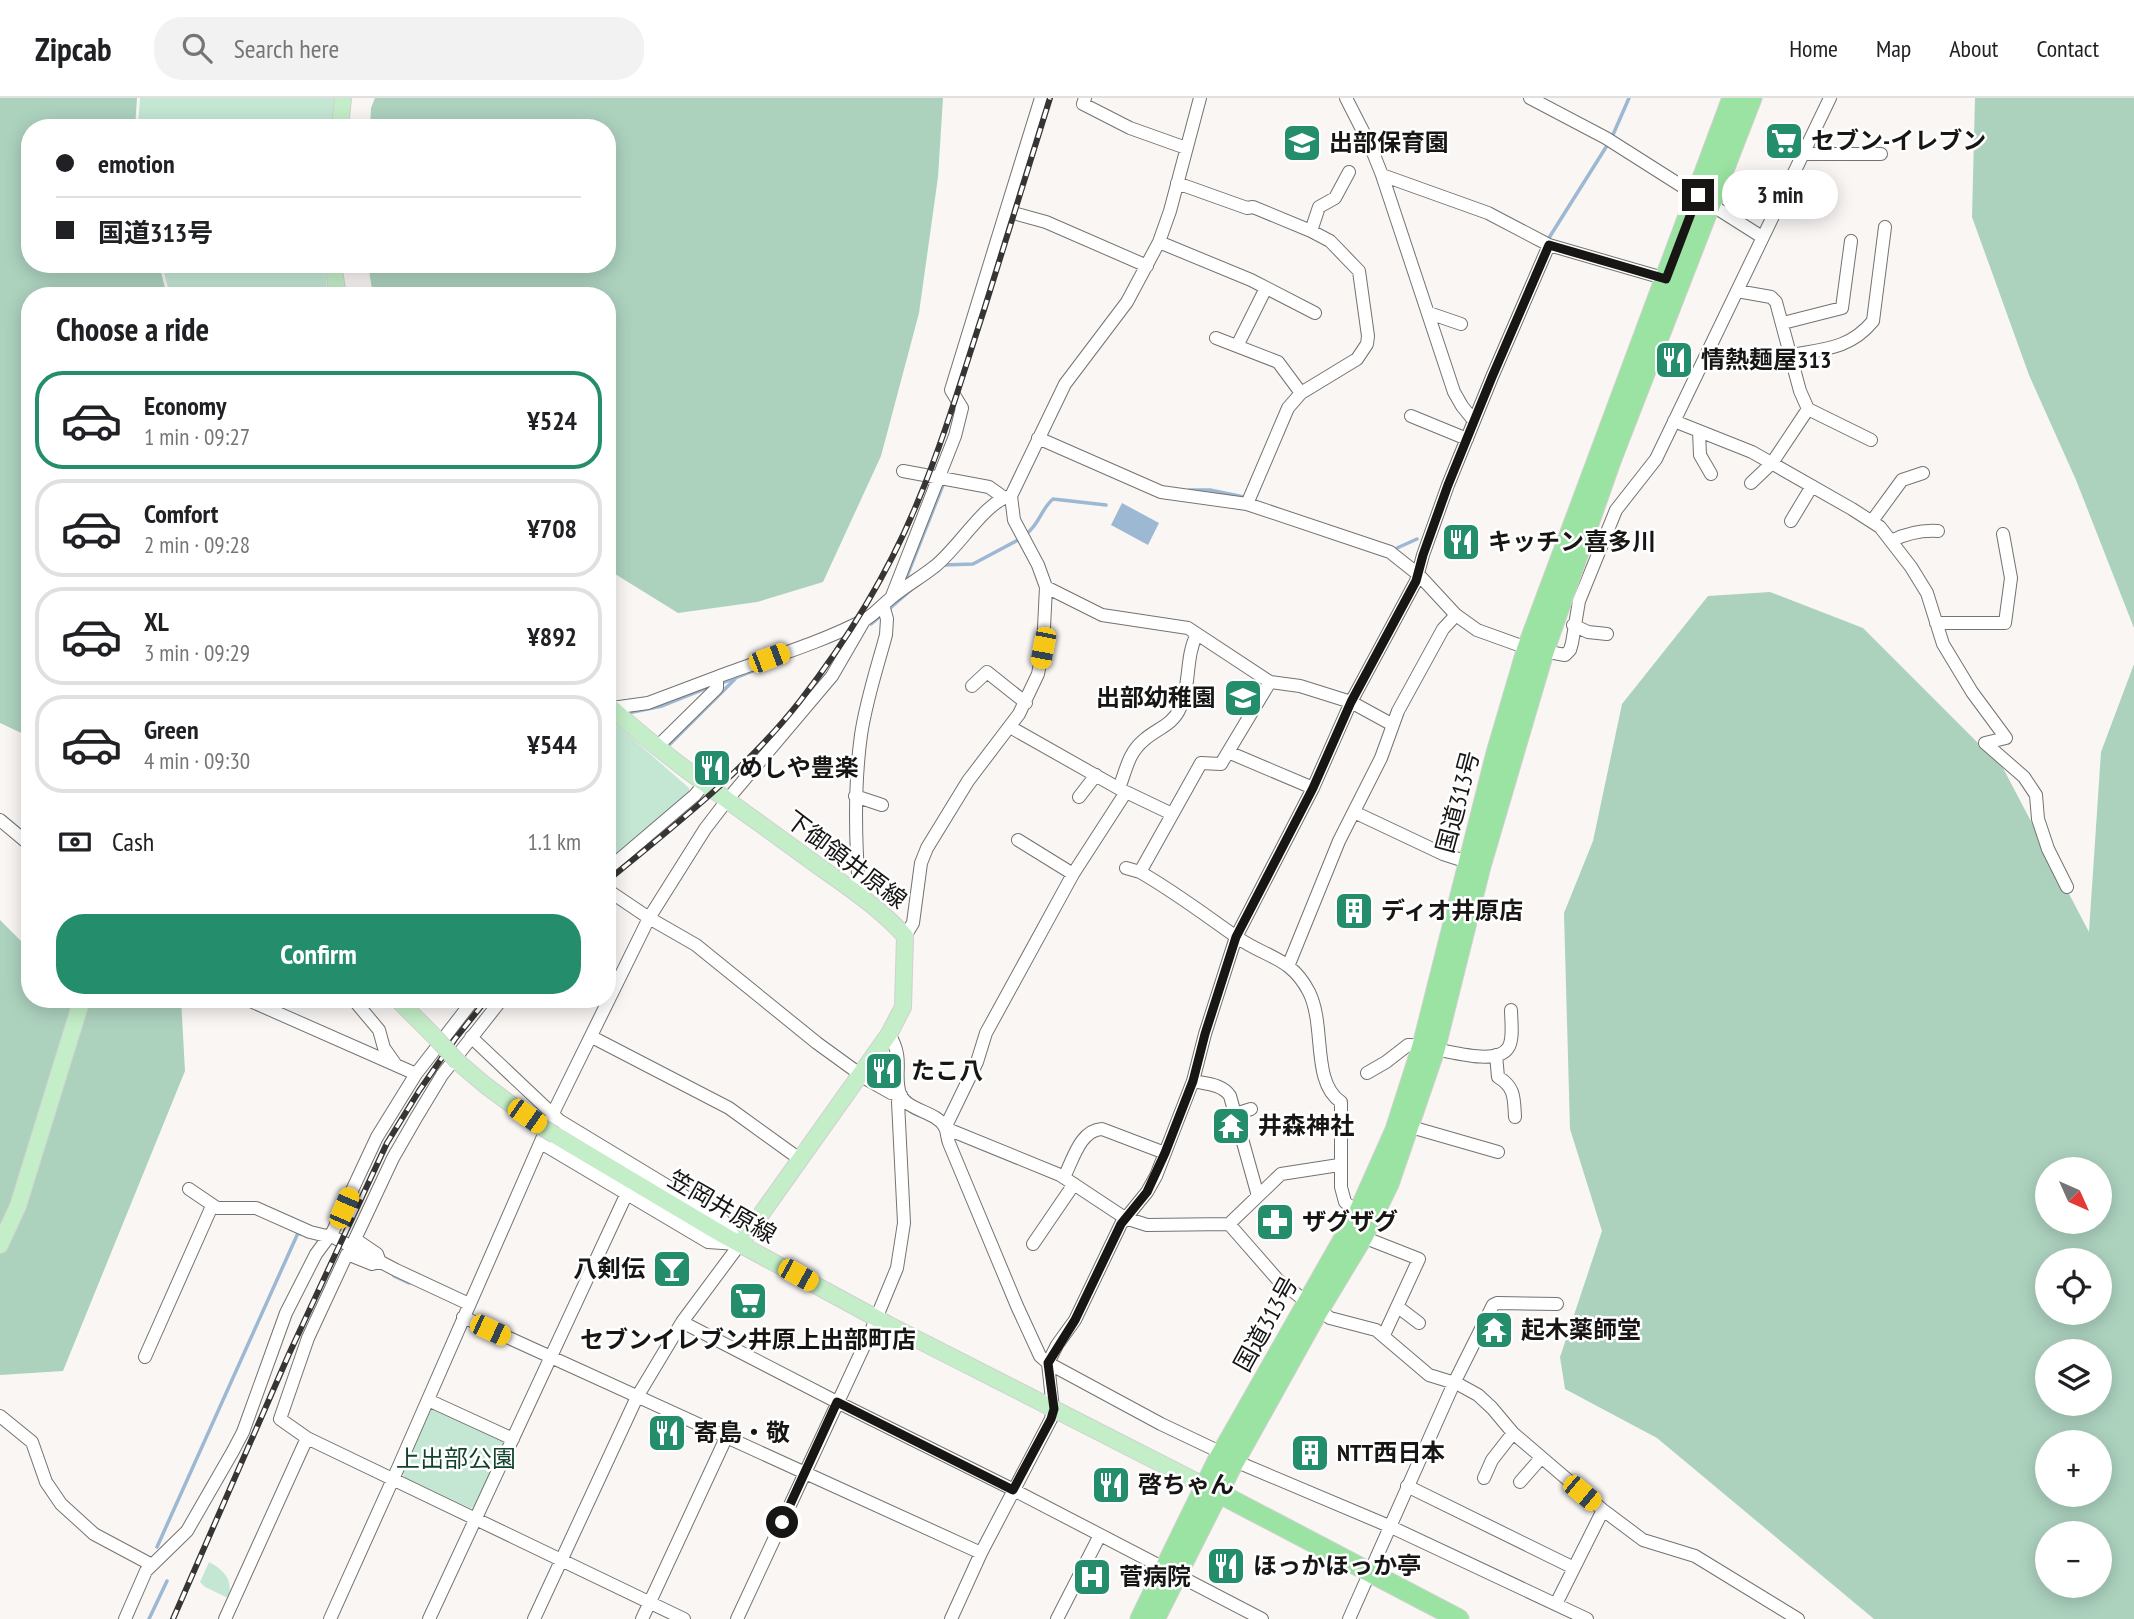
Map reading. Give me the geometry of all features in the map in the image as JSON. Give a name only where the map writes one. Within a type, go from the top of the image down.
[{"type":"highway","name":"国道313号","points":[[1705,199],[1732,98]]},
{"type":"highway","name":"国道313号","points":[[1313,1306],[1363,1237],[1390,1184],[1411,1127],[1474,864],[1535,650],[1611,461],[1673,281],[1705,199],[1752,98]]},
{"type":"highway","name":"国道313号","points":[[1171,1572],[1228,1457],[1313,1306],[1358,1213],[1429,1048]]},
{"type":"highway","points":[[1212,1490],[1459,1619]]},
{"type":"highway","points":[[1140,1619],[1171,1572]]},
{"type":"highway","points":[[1155,1619],[1171,1572]]},
{"type":"main road","points":[[341,119],[343,98]]},
{"type":"main road","name":"下御領井原線","points":[[616,711],[704,784],[857,894],[905,936],[903,1007],[890,1034],[740,1244]]},
{"type":"main road","points":[[0,1245],[18,1206],[79,1008]]},
{"type":"main road","name":"笠岡井原線","points":[[406,1008],[458,1062],[485,1085],[547,1120],[548,1139],[877,1318],[1212,1490]]},
{"type":"street","points":[[857,894],[859,888],[855,796],[861,733],[886,635],[886,606],[940,478],[962,414],[961,403],[951,390],[1041,98]]},
{"type":"street","points":[[1085,98],[1083,104],[1129,128],[1186,148]]},
{"type":"street","points":[[616,706],[648,703],[717,682],[865,619],[886,606],[940,563],[959,545],[986,510],[1007,497],[1065,383],[1121,310],[1159,242],[1199,98]]},
{"type":"street","points":[[1346,98],[1382,175],[1454,392],[1474,421]]},
{"type":"street","points":[[1531,98],[1610,140],[1762,237]]},
{"type":"street","points":[[1038,438],[1161,492],[1247,504],[1390,552],[1419,575],[1455,615],[1478,630],[1535,650],[1561,655],[1568,653],[1584,589],[1616,510],[1656,459],[1830,98]]},
{"type":"street","points":[[1804,153],[1881,154]]},
{"type":"street","points":[[1311,231],[1320,207],[1335,198],[1349,172]]},
{"type":"street","points":[[1382,175],[1488,213],[1547,244],[1673,281]]},
{"type":"street","points":[[1177,183],[1247,208],[1253,207],[1311,231],[1330,241],[1359,271],[1368,336],[1363,352],[1357,359],[1301,393],[1288,408],[1247,504]]},
{"type":"street","points":[[1006,211],[1046,222],[1147,266]]},
{"type":"street","points":[[1791,355],[1846,345],[1864,332],[1873,321],[1885,227]]},
{"type":"street","points":[[1783,323],[1842,309],[1851,241]]},
{"type":"street","points":[[1159,242],[1266,288],[1315,313]]},
{"type":"street","points":[[951,1619],[981,1553],[1051,1419],[1054,1409],[1048,1363],[1075,1320],[1125,1218],[1147,1192],[1165,1153],[1193,1081],[1236,937],[1313,788],[1351,702],[1419,575],[1423,555],[1467,439],[1547,244]]},
{"type":"street","points":[[1237,346],[1266,288]]},
{"type":"street","points":[[1737,290],[1771,298],[1776,302],[1800,391],[1808,409],[1871,440]]},
{"type":"street","points":[[1429,313],[1461,324]]},
{"type":"street","points":[[1216,338],[1278,362],[1301,393]]},
{"type":"street","points":[[1751,484],[1772,463],[1808,409]]},
{"type":"street","points":[[1411,416],[1467,439]]},
{"type":"street","points":[[1674,421],[1752,452],[1772,463],[1880,527],[1892,541],[1927,593],[1943,644],[1972,692],[2006,738],[1985,743],[2025,777],[2036,795],[2039,819],[2048,849],[2067,887]]},
{"type":"street","points":[[1699,431],[1700,455],[1711,474]]},
{"type":"street","points":[[903,471],[989,487],[1007,497],[1014,520],[1038,565],[1046,587],[1043,648],[1038,674],[1026,703],[968,781],[927,848],[921,863],[913,923],[905,936]]},
{"type":"street","points":[[1872,522],[1902,480],[1923,473]]},
{"type":"street","points":[[1791,522],[1812,486]]},
{"type":"street","points":[[1892,541],[1921,530],[1938,531]]},
{"type":"street","points":[[1936,623],[2005,623],[2011,578],[2003,534]]},
{"type":"street","points":[[1046,587],[1102,615],[1188,628],[1270,682],[1300,686],[1351,702],[1393,725]]},
{"type":"street","points":[[1289,964],[1335,852],[1381,758],[1393,725],[1443,629],[1455,615]]},
{"type":"street","points":[[616,987],[649,918],[705,830],[832,676],[865,619]]},
{"type":"street","points":[[1573,625],[1588,632],[1607,634]]},
{"type":"street","points":[[945,1128],[977,1062],[986,1033],[1122,790],[1125,768],[1137,748],[1172,720],[1179,710],[1186,686],[1191,645],[1197,634]]},
{"type":"street","points":[[972,686],[987,672],[1026,703]]},
{"type":"street","points":[[657,747],[717,682]]},
{"type":"street","points":[[1140,873],[1201,763],[1221,764],[1270,682]]},
{"type":"street","points":[[1010,727],[1122,790],[1172,814]]},
{"type":"street","points":[[1228,752],[1313,788]]},
{"type":"street","points":[[1079,797],[1096,775]]},
{"type":"street","points":[[616,862],[695,795],[704,784]]},
{"type":"street","points":[[855,796],[881,805]]},
{"type":"street","points":[[1354,812],[1443,854],[1474,864]]},
{"type":"street","points":[[0,820],[21,838]]},
{"type":"street","points":[[1018,840],[1073,874]]},
{"type":"street","points":[[1126,868],[1173,891],[1236,937],[1289,964],[1309,992],[1317,1012],[1325,1081],[1333,1096],[1341,1102],[1339,1165],[1345,1202],[1358,1213]]},
{"type":"street","points":[[616,896],[696,945],[861,1075],[886,1091],[901,1095],[906,1101],[939,1121],[945,1128],[1017,1306],[1040,1356],[1048,1363],[1228,1457],[1389,1526],[1587,1619]]},
{"type":"street","points":[[266,1008],[416,1074]]},
{"type":"street","points":[[361,1008],[379,1030],[384,1048],[396,1065]]},
{"type":"street","points":[[125,1619],[146,1572],[187,1531],[233,1451],[247,1421],[286,1313],[316,1254],[330,1237],[377,1137],[416,1074],[467,1008]]},
{"type":"street","points":[[380,1262],[377,1254],[355,1239],[393,1158],[416,1118],[442,1075],[495,1008]]},
{"type":"street","points":[[547,1120],[606,1008]]},
{"type":"street","points":[[1367,1073],[1408,1045],[1455,1055],[1496,1055],[1510,1046],[1511,1010]]},
{"type":"street","points":[[737,1619],[877,1318],[897,1268],[904,1223],[898,1102],[901,1095],[897,1050],[890,1034]]},
{"type":"street","points":[[471,1037],[547,1120],[577,1133],[722,1219],[740,1244]]},
{"type":"street","points":[[592,1037],[729,1108],[801,1160]]},
{"type":"street","points":[[1496,1055],[1498,1077],[1507,1083],[1513,1093],[1515,1117]]},
{"type":"street","points":[[1193,1081],[1226,1090],[1230,1096],[1258,1196]]},
{"type":"street","points":[[1235,1114],[1251,1109]]},
{"type":"street","points":[[1411,1127],[1498,1152]]},
{"type":"street","points":[[945,1128],[1069,1181],[1125,1218],[1147,1225],[1229,1224],[1281,1174],[1339,1165]]},
{"type":"street","points":[[1033,1244],[1069,1181],[1085,1136],[1095,1129],[1102,1129],[1165,1153]]},
{"type":"street","points":[[330,1619],[469,1304],[548,1139],[627,1193],[708,1241],[740,1244]]},
{"type":"street","points":[[189,1189],[212,1206],[256,1208],[310,1232],[341,1240],[380,1262],[469,1304]]},
{"type":"street","points":[[429,1619],[627,1193]]},
{"type":"street","points":[[145,1357],[212,1206]]},
{"type":"street","points":[[1229,1224],[1278,1280],[1330,1318],[1376,1330],[1429,1375],[1478,1395],[1513,1433],[1541,1458],[1643,1540],[1695,1556],[1798,1619]]},
{"type":"street","points":[[1363,1237],[1419,1259],[1384,1335]]},
{"type":"street","points":[[534,1619],[637,1397],[682,1322],[740,1244]]},
{"type":"street","points":[[380,1262],[372,1265],[347,1254],[308,1338],[279,1416],[282,1422],[307,1438],[684,1619]]},
{"type":"street","points":[[1349,1619],[1454,1383],[1494,1304],[1558,1304]]},
{"type":"street","points":[[1398,1307],[1419,1323]]},
{"type":"street","points":[[463,1318],[981,1553]]},
{"type":"street","points":[[682,1322],[1013,1490],[1254,1617]]},
{"type":"street","points":[[428,1400],[513,1438]]},
{"type":"street","points":[[0,1416],[32,1442],[46,1482],[61,1504],[94,1534],[152,1565]]},
{"type":"street","points":[[1484,1478],[1492,1460],[1513,1433]]},
{"type":"street","points":[[225,1619],[307,1438]]},
{"type":"street","points":[[642,1619],[726,1438]]},
{"type":"street","points":[[1520,1482],[1541,1458]]},
{"type":"street","points":[[1408,1486],[1574,1568]]},
{"type":"street","points":[[1556,1604],[1603,1510]]},
{"type":"street","points":[[1057,1619],[1100,1535]]},
{"type":"green space","points":[[0,98],[137,98],[136,119],[21,119],[21,273],[161,273],[165,287],[21,287],[21,733],[0,723]]},
{"type":"green space","points":[[140,98],[336,98],[334,119],[139,119]]},
{"type":"green space","points":[[375,98],[943,98],[938,177],[919,313],[881,456],[823,582],[757,602],[678,613],[616,575],[616,287],[372,287],[369,273],[616,273],[616,119],[370,119]]},
{"type":"green space","points":[[1975,98],[2134,98],[2134,628],[2076,480],[2029,375],[1972,217]]},
{"type":"green space","points":[[164,273],[325,273],[327,287],[168,287]]},
{"type":"green space","points":[[1770,592],[1863,628],[2003,768],[2089,932],[2101,752],[2134,664],[2134,1619],[1874,1619],[1657,1438],[1565,1389],[1560,1357],[1602,1231],[1570,1129],[1564,913],[1593,841],[1622,704],[1708,596]]},
{"type":"green space","points":[[616,724],[689,788],[689,793],[664,817],[659,817],[616,853]]},
{"type":"green space","points":[[0,920],[21,941],[21,1008],[182,1008],[185,1071],[63,1371],[0,1375]]},
{"type":"green space","name":"上出部公園","points":[[435,1406],[504,1438],[506,1443],[477,1507],[470,1508],[404,1477],[403,1472],[431,1408]]},
{"type":"green space","points":[[209,1562],[219,1568],[229,1581],[228,1598],[200,1582]]},
{"type":"water","points":[[1122,503],[1159,523],[1148,545],[1111,525]]},
{"type":"waterway","points":[[1612,137],[1629,98]]},
{"type":"waterway","points":[[1547,241],[1608,144]]},
{"type":"waterway","points":[[905,581],[943,485]]},
{"type":"waterway","points":[[1189,490],[1210,490],[1244,497]]},
{"type":"waterway","points":[[1026,534],[1053,499],[1106,505]]},
{"type":"waterway","points":[[943,565],[973,564],[1020,539]]},
{"type":"waterway","points":[[1397,548],[1417,539]]},
{"type":"waterway","points":[[889,609],[912,589]]},
{"type":"waterway","points":[[871,624],[883,614]]},
{"type":"waterway","points":[[719,684],[755,670]]},
{"type":"waterway","points":[[670,744],[735,679]]},
{"type":"waterway","points":[[628,713],[662,706],[712,686]]},
{"type":"waterway","points":[[157,1547],[298,1233],[300,1234]]},
{"type":"waterway","points":[[394,1276],[409,1283]]},
{"type":"waterway","points":[[149,1619],[167,1581]]},
{"type":"railway","points":[[616,874],[709,796],[779,726],[835,654],[881,579],[907,527],[945,430],[1050,98]]},
{"type":"railway","points":[[173,1619],[289,1354],[387,1143],[419,1091],[480,1008]]},
{"type":"place","name":"セブン-イレブン","points":[[1784,141]]},
{"type":"place","name":"出部保育園","points":[[1302,143]]},
{"type":"place","name":"情熱麺屋313","points":[[1674,360]]},
{"type":"place","name":"キッチン喜多川","points":[[1461,542]]},
{"type":"place","name":"出部幼稚園","points":[[1243,698]]},
{"type":"place","name":"めしや豊楽","points":[[712,768]]},
{"type":"place","name":"ディオ井原店","points":[[1354,911]]},
{"type":"place","name":"たこ八","points":[[884,1071]]},
{"type":"place","name":"井森神社","points":[[1231,1126]]},
{"type":"place","name":"ザグザグ","points":[[1275,1222]]},
{"type":"place","name":"八剣伝","points":[[672,1269]]},
{"type":"place","name":"セブンイレブン井原上出部町店","points":[[748,1301]]},
{"type":"place","name":"起木薬師堂","points":[[1494,1330]]},
{"type":"place","name":"寄島・敬","points":[[667,1433]]},
{"type":"place","name":"NTT西日本","points":[[1310,1453]]},
{"type":"place","name":"啓ちゃん","points":[[1111,1485]]},
{"type":"place","name":"ほっかほっか亭","points":[[1226,1566]]},
{"type":"place","name":"菅病院","points":[[1092,1577]]},
{"type":"route","points":[[782,1522],[837,1402],[1013,1490],[1054,1409],[1047,1366],[1050,1357],[1075,1320],[1121,1224],[1156,1177],[1193,1081],[1220,983],[1236,937],[1313,788],[1351,702],[1416,581],[1448,485],[1549,245],[1666,279],[1698,195]]}]
